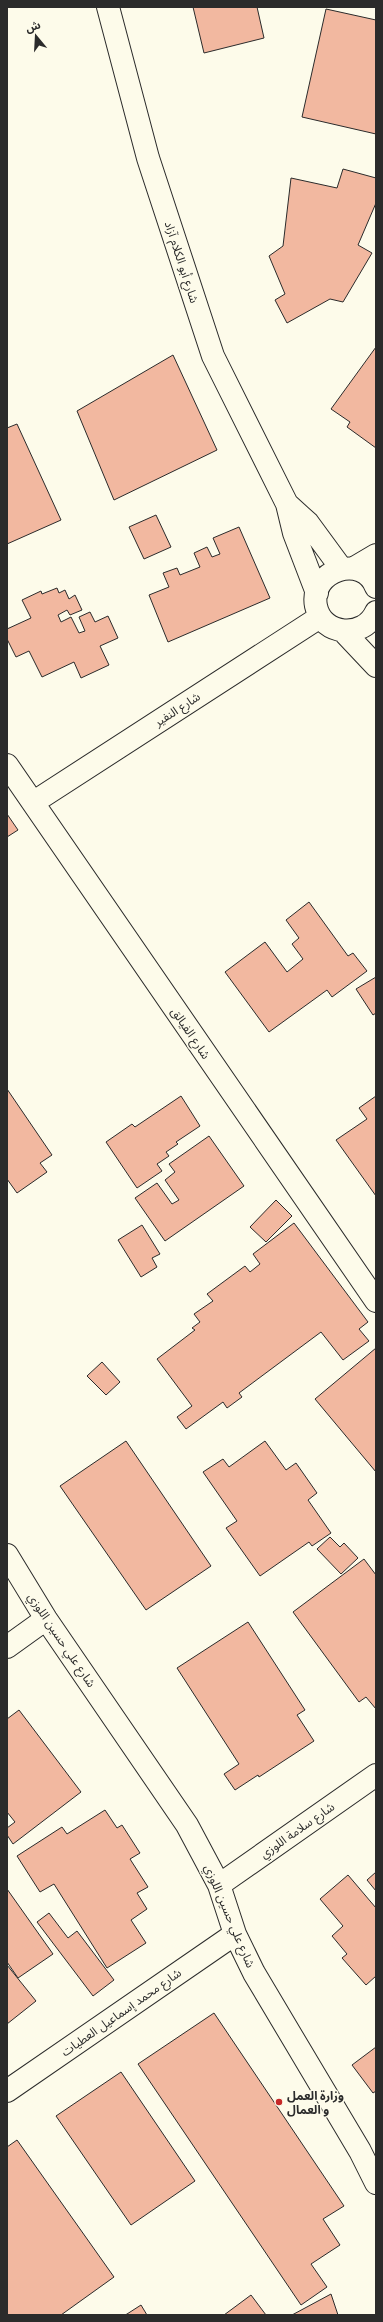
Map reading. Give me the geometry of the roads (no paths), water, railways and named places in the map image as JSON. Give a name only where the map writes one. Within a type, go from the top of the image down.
[{"type":"street","name":"شارع أبو الكلام آزاد","points":[[108,7],[148,158],[213,356],[287,504],[294,533],[316,593],[316,605],[320,617]]},
{"type":"street","name":"شارع أبو الكلام آزاد","points":[[287,504],[308,523],[348,568],[365,574],[376,587]]},
{"type":"street","points":[[316,593],[321,581],[330,573],[348,568],[376,554]]},
{"type":"street","points":[[320,617],[334,628],[343,631],[355,631],[365,626],[376,612]]},
{"type":"street","name":"شارع النفير","points":[[34,802],[320,617]]},
{"type":"street","points":[[343,631],[376,666]]},
{"type":"street","name":"شارع الفيالق","points":[[7,765],[34,802],[376,1301]]},
{"type":"street","name":"شارع علي حسين اللوزي","points":[[7,1555],[46,1619],[187,1825],[219,1885],[235,1934],[254,1973],[360,2151],[376,2183]]},
{"type":"street","points":[[7,1647],[46,1619]]},
{"type":"street","name":"شارع سلامة اللوزي","points":[[219,1885],[376,1775]]},
{"type":"street","name":"شارع محمد إسماعيل العطيات","points":[[7,2091],[235,1934]]},
{"type":"place","name":"وزارة العمل و العمال","points":[[279,2102]]}]
